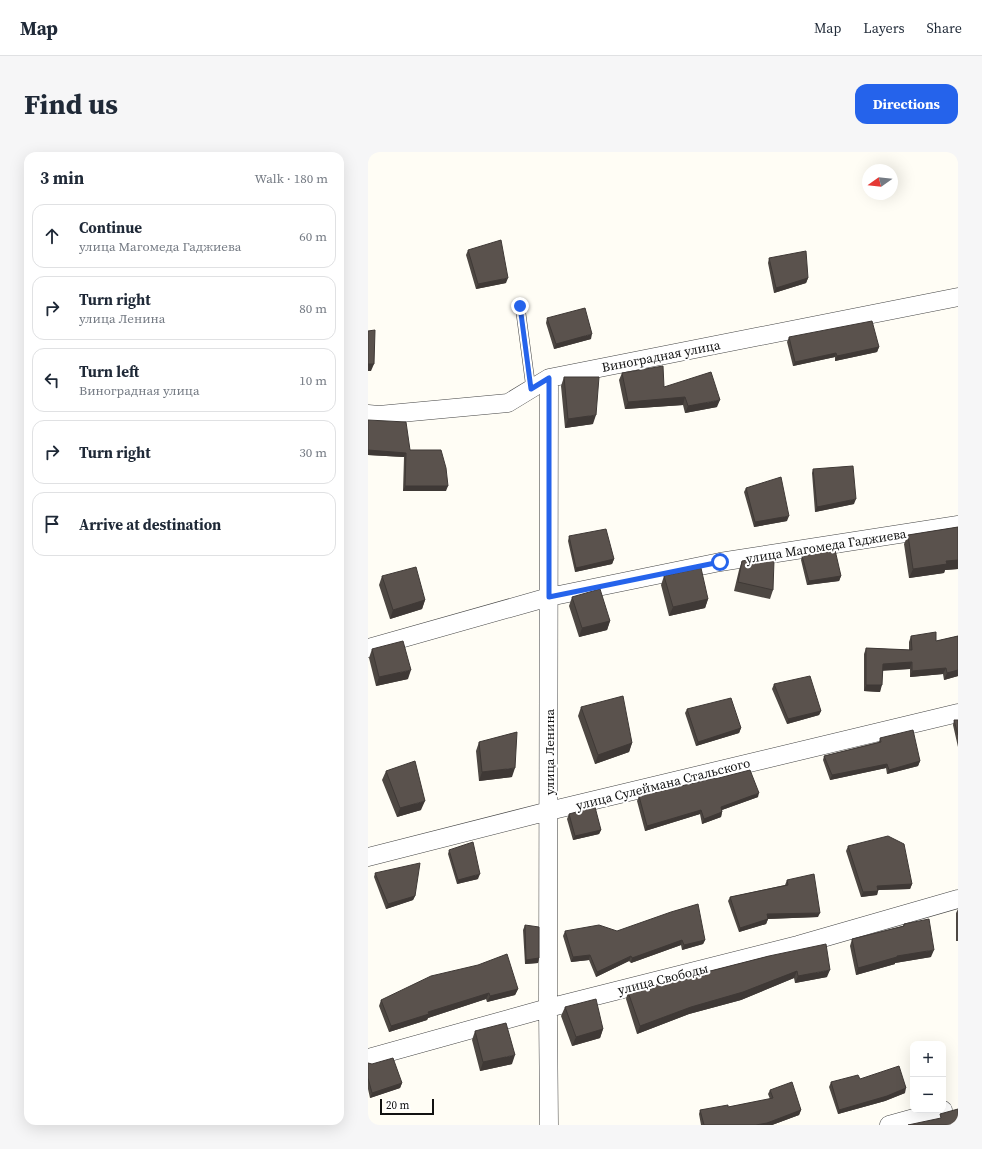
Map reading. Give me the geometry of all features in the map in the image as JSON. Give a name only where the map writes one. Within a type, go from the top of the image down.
[{"type":"street","name":"Виноградная улица","points":[[368,414],[380,415],[508,403],[549,378],[958,296]]},
{"type":"street","name":"улица Ленина","points":[[549,378],[549,1125]]},
{"type":"street","name":"улица Магомеда Гаджиева","points":[[368,648],[549,597],[720,562],[958,525]]},
{"type":"street","name":"улица Сулеймана Стальского","points":[[368,857],[549,811],[958,713]]},
{"type":"street","name":"улица Свободы","points":[[368,1058],[548,1008],[798,946],[958,899]]},
{"type":"street","points":[[946,1109],[958,1106]]},
{"type":"street","points":[[889,1125],[932,1113]]},
{"type":"lane","points":[[520,306],[531,389]]},
{"type":"building","points":[[501,240],[508,278],[478,284],[468,250]]},
{"type":"building","points":[[806,251],[808,278],[776,288],[769,258]]},
{"type":"building","points":[[585,308],[592,334],[556,344],[547,318]]},
{"type":"building","points":[[872,321],[879,347],[837,356],[836,353],[795,362],[789,337]]},
{"type":"building","points":[[375,330],[374,364],[368,364],[368,331]]},
{"type":"building","points":[[663,366],[664,387],[711,372],[720,400],[688,406],[685,397],[628,402],[622,373]]},
{"type":"building","points":[[564,377],[599,377],[596,415],[568,419]]},
{"type":"building","points":[[368,420],[406,422],[410,450],[441,450],[446,468],[448,486],[405,486],[406,453],[368,450]]},
{"type":"building","points":[[853,466],[856,499],[817,507],[813,469]]},
{"type":"building","points":[[781,477],[789,516],[755,522],[746,488]]},
{"type":"building","points":[[958,527],[958,560],[946,561],[947,564],[913,569],[908,535]]},
{"type":"building","points":[[606,529],[614,559],[576,568],[569,536]]},
{"type":"building","points":[[835,550],[841,576],[809,581],[802,556]]},
{"type":"building","points":[[760,558],[774,560],[773,590],[738,582],[742,561]]},
{"type":"building","points":[[416,567],[425,600],[393,610],[382,576]]},
{"type":"building","points":[[701,568],[708,599],[673,607],[664,576]]},
{"type":"building","points":[[600,589],[610,621],[582,628],[572,597]]},
{"type":"building","points":[[936,632],[936,641],[958,636],[958,670],[947,673],[946,668],[912,671],[912,662],[883,664],[882,685],[866,685],[866,648],[912,650],[911,636]]},
{"type":"building","points":[[403,641],[411,670],[379,677],[372,649]]},
{"type":"building","points":[[810,676],[821,711],[788,719],[774,684]]},
{"type":"building","points":[[623,696],[632,743],[598,755],[581,707]]},
{"type":"building","points":[[731,698],[741,728],[698,742],[687,709]]},
{"type":"building","points":[[954,720],[958,720],[958,735]]},
{"type":"building","points":[[913,730],[920,761],[889,770],[887,764],[832,775],[824,756],[881,742],[880,738]]},
{"type":"building","points":[[517,732],[515,768],[482,772],[479,742]]},
{"type":"building","points":[[415,761],[425,801],[400,808],[386,771]]},
{"type":"building","points":[[750,770],[759,793],[721,807],[722,812],[704,819],[701,810],[647,826],[639,796]]},
{"type":"building","points":[[595,807],[601,830],[575,836],[569,814]]},
{"type":"building","points":[[888,836],[904,844],[912,884],[877,886],[878,891],[863,892],[848,846]]},
{"type":"building","points":[[473,842],[480,874],[458,880],[449,850]]},
{"type":"building","points":[[420,863],[415,896],[388,904],[375,873]]},
{"type":"building","points":[[814,874],[820,913],[767,914],[768,919],[740,928],[730,897],[788,885],[787,880]]},
{"type":"building","points":[[698,904],[705,940],[684,945],[682,940],[632,958],[631,956],[597,972],[590,955],[573,957],[565,931],[599,925],[617,931]]},
{"type":"building","points":[[929,919],[934,950],[897,956],[858,968],[852,939],[904,926],[904,924]]},
{"type":"building","points":[[525,925],[539,927],[539,958],[526,960]]},
{"type":"building","points":[[826,944],[830,970],[798,976],[797,971],[743,992],[691,1007],[640,1026],[628,992],[769,956]]},
{"type":"building","points":[[507,954],[518,989],[490,996],[489,993],[428,1012],[429,1014],[391,1026],[381,1000],[431,976],[478,965]]},
{"type":"building","points":[[596,999],[603,1029],[576,1037],[565,1007]]},
{"type":"building","points":[[506,1023],[515,1055],[483,1062],[475,1031]]},
{"type":"building","points":[[393,1058],[402,1083],[372,1093],[368,1078],[368,1063],[372,1064]]},
{"type":"building","points":[[899,1066],[906,1088],[887,1096],[839,1110],[831,1082],[858,1075],[860,1079]]},
{"type":"building","points":[[792,1082],[801,1110],[767,1123],[756,1125],[704,1125],[700,1110],[728,1105],[728,1107],[773,1098],[770,1090]]},
{"type":"building","points":[[958,1109],[958,1125],[908,1125],[941,1118],[940,1114]]},
{"type":"route","points":[[520,306],[531,389],[549,378],[549,597],[720,562]]}]
